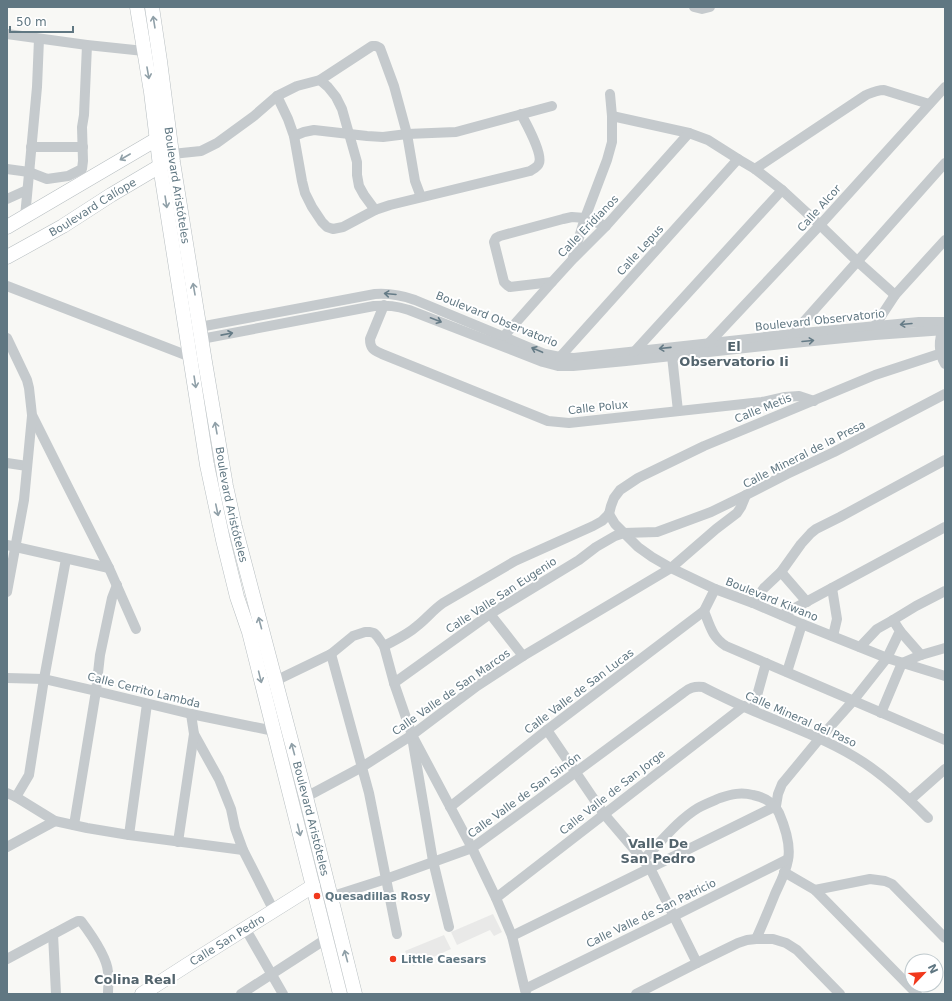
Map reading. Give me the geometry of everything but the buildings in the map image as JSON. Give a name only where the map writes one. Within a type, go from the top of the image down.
[{"type":"street","name":"Boulevard Aristóteles","points":[[137,7],[151,92],[169,158],[194,334],[205,362],[225,479],[235,527],[306,797],[355,994]]},
{"type":"street","name":"Boulevard Aristóteles","points":[[152,7],[160,61],[163,136]]},
{"type":"street","points":[[694,7],[702,9],[709,8]]},
{"type":"street","points":[[7,34],[144,51]]},
{"type":"street","points":[[25,217],[39,39]]},
{"type":"street","points":[[83,170],[82,127],[84,114],[87,45]]},
{"type":"street","points":[[163,136],[162,140],[169,158],[201,151],[217,143],[254,116],[277,96],[297,86],[320,80],[372,46],[376,46],[380,48],[390,75],[407,134],[415,181],[421,197]]},
{"type":"street","points":[[320,80],[336,97],[342,109],[358,162],[357,175],[359,186],[375,210]]},
{"type":"street","name":"Calle Alcor","points":[[709,343],[820,225],[945,87]]},
{"type":"street","points":[[755,169],[874,91],[884,90],[928,104]]},
{"type":"street","points":[[143,147],[151,135],[152,128],[148,97],[151,92]]},
{"type":"street","points":[[573,259],[585,218],[607,160],[612,142],[610,94]]},
{"type":"street","points":[[277,96],[294,136],[302,181],[306,193],[312,207],[322,222],[327,227],[333,229],[343,226],[375,210],[390,205],[530,171],[539,163],[540,157],[521,114]]},
{"type":"street","points":[[294,136],[314,130],[383,137],[407,134],[456,132],[552,106]]},
{"type":"street","points":[[612,116],[689,133],[708,140],[755,169],[782,190],[895,295]]},
{"type":"street","name":"Calle Eridianos","points":[[504,336],[573,259],[606,226],[689,133]]},
{"type":"street","points":[[7,168],[29,172],[47,179],[68,176],[143,147],[163,136]]},
{"type":"street","points":[[31,148],[83,148]]},
{"type":"street","name":"Boulevard Calíope","points":[[7,257],[63,226],[169,158]]},
{"type":"street","name":"Calle Lepus","points":[[560,357],[738,159]]},
{"type":"street","points":[[783,344],[945,163]]},
{"type":"street","points":[[7,227],[25,217],[83,170]]},
{"type":"street","points":[[7,199],[27,190]]},
{"type":"street","points":[[626,361],[782,190]]},
{"type":"street","points":[[552,282],[510,287],[507,285],[504,282],[494,242],[496,238],[572,217],[585,218],[606,226]]},
{"type":"street","points":[[874,327],[895,295],[945,240]]},
{"type":"street","points":[[7,286],[205,362]]},
{"type":"street","name":"Boulevard Observatorio","points":[[194,334],[375,294],[394,294],[415,300],[545,354],[574,358],[918,322],[944,326]]},
{"type":"street","points":[[409,310],[415,300]]},
{"type":"street","name":"Calle Polux","points":[[384,305],[370,339],[372,349],[548,421],[569,423],[762,402],[785,397],[800,396],[814,401]]},
{"type":"street","name":"Boulevard Observatorio","points":[[194,334],[374,306],[392,305],[409,310],[543,362],[558,366],[573,366],[944,326]]},
{"type":"street","points":[[944,326],[940,348],[943,352],[945,364]]},
{"type":"street","name":"Boulevard Aristóteles","points":[[194,334],[191,357],[207,465],[223,540],[237,597],[249,632],[340,994]]},
{"type":"street","points":[[7,338],[27,380],[32,415],[24,500],[11,546],[7,592]]},
{"type":"street","name":"Calle Metis","points":[[609,514],[610,506],[620,490],[638,478],[704,446],[763,421],[875,375],[943,352]]},
{"type":"street","points":[[672,356],[678,411]]},
{"type":"street","name":"Calle Mineral de la Presa","points":[[671,568],[737,513],[746,495],[861,439],[945,394]]},
{"type":"street","points":[[762,402],[764,408],[763,421]]},
{"type":"street","points":[[32,415],[109,568],[136,629]]},
{"type":"street","points":[[753,603],[764,588],[781,572],[801,544],[816,529],[840,518],[945,460]]},
{"type":"street","points":[[7,463],[27,466]]},
{"type":"street","points":[[624,533],[657,532],[711,512],[746,495]]},
{"type":"street","points":[[384,646],[417,627],[434,609],[515,560],[593,526],[602,521],[609,514]]},
{"type":"street","name":"Boulevard Kiwano","points":[[609,514],[615,524],[638,547],[652,558],[671,568],[715,589],[887,658],[945,676]]},
{"type":"street","points":[[782,615],[945,527]]},
{"type":"street","name":"Calle Valle San Eugenio","points":[[394,683],[490,614],[578,560],[596,547],[615,536],[624,533]]},
{"type":"street","points":[[11,546],[109,568]]},
{"type":"street","points":[[66,559],[44,679],[29,775],[12,795],[55,821],[129,835],[243,850]]},
{"type":"street","name":"Calle Valle de San Marcos","points":[[306,797],[362,768],[412,735],[477,686],[523,656],[671,568]]},
{"type":"street","points":[[781,572],[807,602]]},
{"type":"street","points":[[74,825],[96,691],[100,655],[112,598],[117,585]]},
{"type":"street","points":[[832,588],[837,618],[834,636]]},
{"type":"street","name":"Calle Valle de San Lucas","points":[[450,806],[547,730],[704,611],[715,589]]},
{"type":"street","points":[[860,647],[877,629],[945,591]]},
{"type":"street","points":[[704,611],[716,638],[726,646],[853,702],[945,740]]},
{"type":"street","points":[[490,614],[523,656]]},
{"type":"street","points":[[893,620],[900,631],[922,655]]},
{"type":"street","points":[[787,672],[802,624]]},
{"type":"street","points":[[776,806],[778,794],[782,784],[820,738],[853,702],[887,658],[900,631]]},
{"type":"street","points":[[275,681],[331,654],[353,636],[365,632],[374,633],[377,636],[384,646],[394,683],[412,735],[472,848],[512,936],[526,992]]},
{"type":"street","points":[[881,714],[902,663],[945,648]]},
{"type":"street","points":[[331,654],[369,793],[397,934]]},
{"type":"street","points":[[748,708],[766,663]]},
{"type":"street","name":"Calle Cerrito Lambda","points":[[7,678],[44,679],[191,714],[274,731]]},
{"type":"street","name":"Calle Mineral del Paso","points":[[693,687],[702,687],[820,738],[856,757],[910,800],[928,818]]},
{"type":"street","name":"Calle Valle de San Simón","points":[[330,897],[386,879],[472,848],[693,687]]},
{"type":"street","points":[[129,835],[147,704]]},
{"type":"street","name":"Calle Valle de San Jorge","points":[[496,898],[604,814],[748,708]]},
{"type":"street","points":[[178,842],[194,734],[191,714]]},
{"type":"street","points":[[547,730],[604,814],[647,864],[697,963]]},
{"type":"street","points":[[194,734],[219,779],[231,808],[235,828],[243,850],[274,911]]},
{"type":"street","points":[[412,735],[433,861],[449,927]]},
{"type":"street","points":[[910,800],[945,769]]},
{"type":"street","points":[[647,864],[673,828],[698,808],[710,802],[732,794],[742,793],[760,796],[776,806],[786,833],[788,859],[756,939]]},
{"type":"street","points":[[292,800],[306,797]]},
{"type":"street","points":[[512,936],[647,864],[776,806]]},
{"type":"street","points":[[7,847],[55,821]]},
{"type":"street","name":"Calle Valle de San Patricio","points":[[526,992],[788,859]]},
{"type":"street","points":[[784,872],[815,890],[917,994]]},
{"type":"street","points":[[815,890],[870,879],[885,881],[892,884],[945,938]]},
{"type":"street","name":"Calle San Pedro","points":[[142,994],[187,964],[313,886]]},
{"type":"street","points":[[7,959],[74,923],[81,921],[106,961],[108,971],[108,994]]},
{"type":"street","points":[[245,928],[284,994]]},
{"type":"street","points":[[54,934],[56,994]]},
{"type":"street","points":[[241,994],[326,939]]},
{"type":"street","points":[[636,994],[738,943],[747,940],[773,939],[786,943],[797,950],[840,994]]},
{"type":"shaded area","points":[[493,914],[502,932],[494,936],[490,930],[457,945],[451,932]]},
{"type":"shaded area","points":[[444,935],[451,949],[413,966],[405,951]]},
{"type":"place","name":"Quesadillas Rosy","points":[[317,896]]},
{"type":"place","name":"Little Caesars","points":[[393,959]]},
{"type":"district","name":"El Observatorio Ii","points":[[734,354]]},
{"type":"district","name":"Valle De San Pedro","points":[[658,850]]},
{"type":"district","name":"Colina Real","points":[[135,979]]}]
